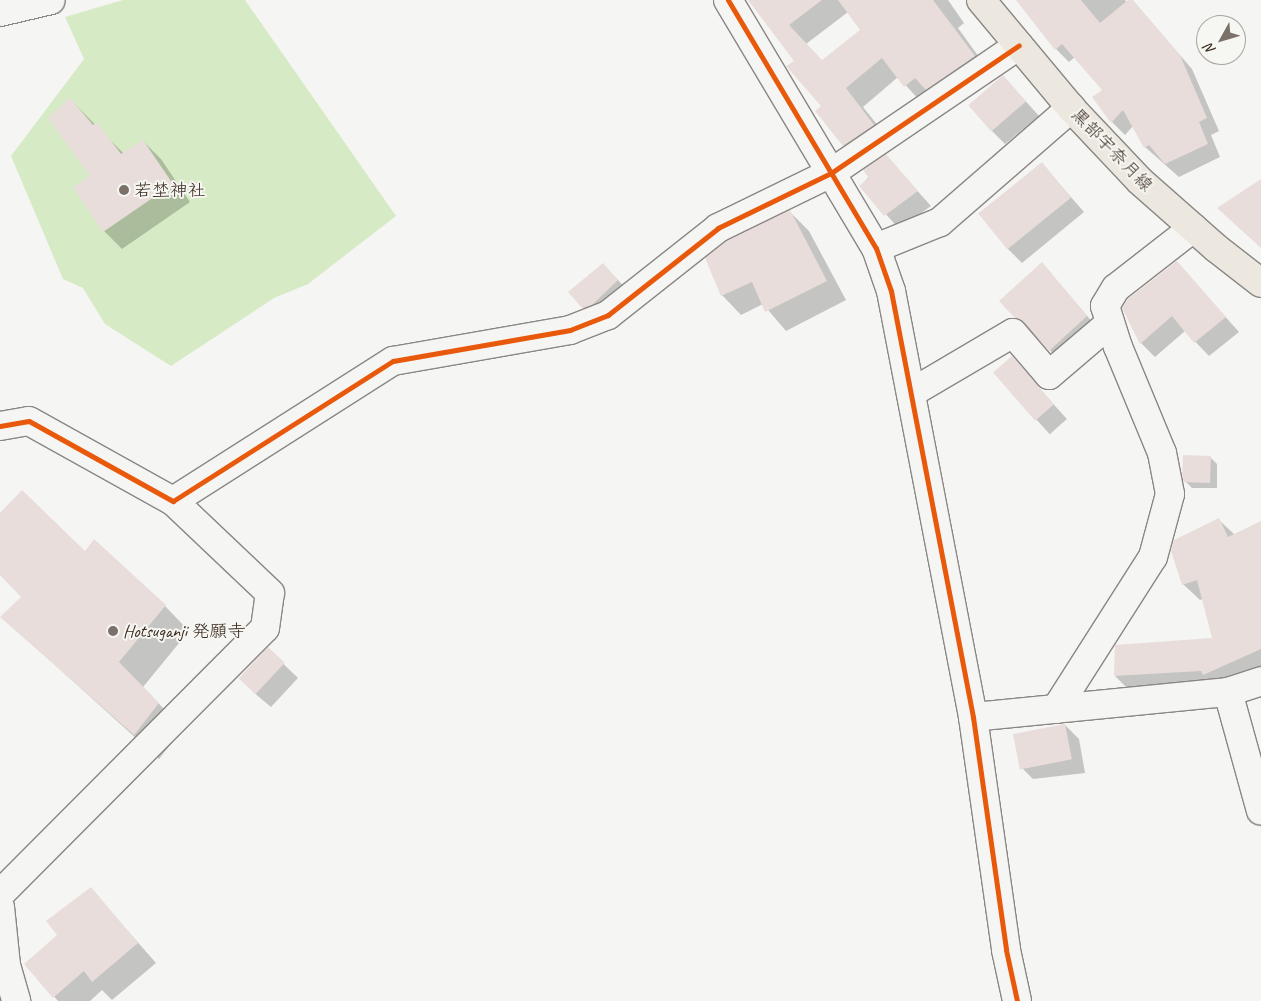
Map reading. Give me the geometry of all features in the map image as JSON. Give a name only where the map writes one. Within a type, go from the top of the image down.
[{"type":"main road","name":"黒部宇奈月線","points":[[981,0],[1071,108],[1140,181],[1193,228],[1261,283]]},
{"type":"street","points":[[0,12],[51,0]]},
{"type":"street","points":[[728,0],[876,248],[891,291],[973,717],[1017,1001]]},
{"type":"street","points":[[173,501],[393,362],[570,330],[608,315],[718,228],[831,173],[1019,46]]},
{"type":"street","points":[[876,248],[940,222],[1071,108]]},
{"type":"street","points":[[1056,709],[1153,557],[1170,494],[1162,453],[1105,306],[1116,288],[1193,228]]},
{"type":"street","points":[[911,393],[1013,333],[1049,374],[1110,323]]},
{"type":"street","points":[[0,426],[29,421],[173,501],[270,593],[265,628],[0,894]]},
{"type":"street","points":[[973,717],[1228,692],[1261,681]]},
{"type":"street","points":[[1228,692],[1261,811]]},
{"type":"street","points":[[0,907],[3,966],[16,1001]]},
{"type":"green space","points":[[123,0],[245,0],[396,216],[308,284],[274,298],[171,366],[105,324],[83,288],[63,279],[11,156],[84,59],[65,17]]},
{"type":"building","points":[[748,0],[822,0],[789,25],[822,60],[860,30],[838,0],[933,0],[975,56],[926,90],[915,78],[904,87],[882,58],[846,88],[874,125],[843,146],[815,111],[821,106],[786,66],[794,61]]},
{"type":"building","points":[[1016,0],[1081,0],[1100,23],[1128,0],[1133,0],[1180,55],[1207,118],[1199,122],[1208,144],[1165,164],[1149,145],[1144,148],[1123,110],[1111,123],[1092,97],[1102,90],[1062,44],[1055,50]]},
{"type":"building","points":[[1003,75],[1026,101],[991,132],[968,105]]},
{"type":"building","points":[[70,98],[93,125],[97,122],[121,154],[143,140],[173,184],[103,232],[73,187],[90,176],[48,118]]},
{"type":"building","points":[[886,154],[918,191],[884,216],[859,186],[869,178],[863,170]]},
{"type":"building","points":[[1042,162],[1071,198],[1007,249],[978,214]]},
{"type":"building","points":[[1261,179],[1261,248],[1217,208]]},
{"type":"building","points":[[790,210],[827,281],[765,312],[752,282],[721,296],[705,258],[726,241]]},
{"type":"building","points":[[1177,261],[1226,317],[1194,343],[1172,316],[1140,344],[1122,308],[1128,299]]},
{"type":"building","points":[[1042,262],[1087,316],[1049,351],[1025,323],[1015,318],[999,301]]},
{"type":"building","points":[[603,263],[618,280],[592,305],[582,308],[568,292]]},
{"type":"building","points":[[1012,356],[1054,404],[1035,421],[993,372]]},
{"type":"building","points":[[1183,455],[1211,456],[1210,483],[1182,482]]},
{"type":"building","points":[[22,490],[85,551],[94,539],[166,605],[119,662],[159,703],[134,735],[0,617],[21,597],[0,575],[0,513]]},
{"type":"building","points":[[1219,518],[1228,537],[1261,521],[1261,649],[1203,675],[1201,671],[1114,676],[1115,645],[1212,638],[1197,580],[1182,585],[1171,551],[1174,540]]},
{"type":"building","points":[[268,647],[285,663],[255,694],[239,678]]},
{"type":"building","points":[[1065,724],[1072,759],[1020,769],[1013,734]]},
{"type":"building","points":[[91,887],[138,943],[92,982],[84,971],[53,998],[24,964],[57,935],[46,921]]},
{"type":"cycle path","points":[[728,0],[876,248],[891,291],[973,717],[1006,950],[1017,1001]]},
{"type":"cycle path","points":[[0,426],[29,421],[173,501],[393,361],[570,330],[608,315],[718,228],[831,173],[1019,45]]},
{"type":"place","name":"若埜神社","points":[[124,190]]},
{"type":"place","name":"Hotsuganji 発願寺","points":[[113,631]]}]
